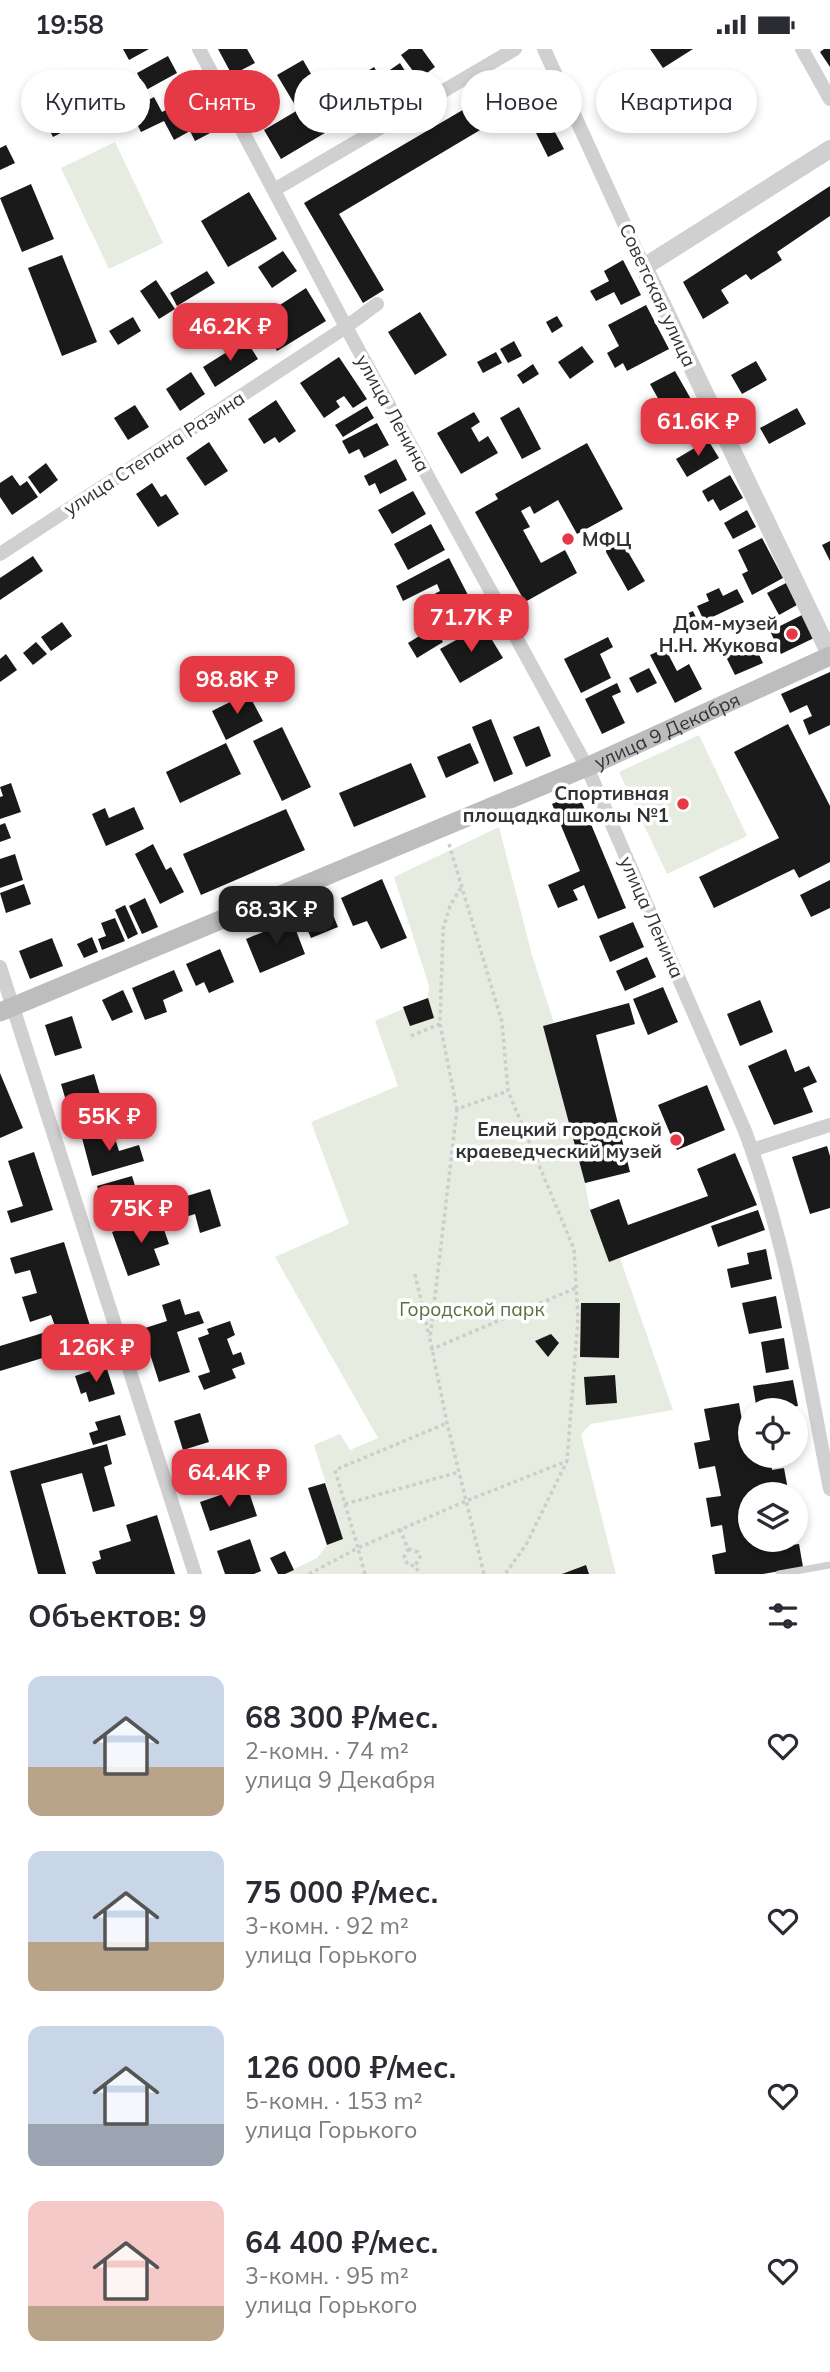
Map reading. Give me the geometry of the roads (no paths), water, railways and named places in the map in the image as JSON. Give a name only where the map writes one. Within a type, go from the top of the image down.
[{"type":"main road","name":"улица 9 Декабря","points":[[7,1009],[587,767],[830,655]]},
{"type":"street","name":"улица Ленина","points":[[199,49],[346,327],[587,767],[752,1150],[778,1231],[830,1489]]},
{"type":"street","points":[[274,190],[516,49]]},
{"type":"street","name":"Советская улица","points":[[544,49],[644,267],[830,655]]},
{"type":"street","points":[[802,49],[830,99]]},
{"type":"street","points":[[644,267],[830,149]]},
{"type":"street","name":"улица Степана Разина","points":[[0,554],[346,327],[377,303]]},
{"type":"street","points":[[0,967],[7,1009],[195,1574]]},
{"type":"street","points":[[752,1150],[830,1125]]},
{"type":"lane","points":[[779,1574],[830,1565]]},
{"type":"place","name":"МФЦ","points":[[568,539]]},
{"type":"place","name":"Дом-музей Н.Н. Жукова","points":[[792,634]]},
{"type":"place","name":"Спортивная площадка школы №1","points":[[683,804]]},
{"type":"place","name":"Елецкий городской краеведческий музей","points":[[676,1140]]},
{"type":"park label","name":"Городской парк","points":[[472,1309]]}]
